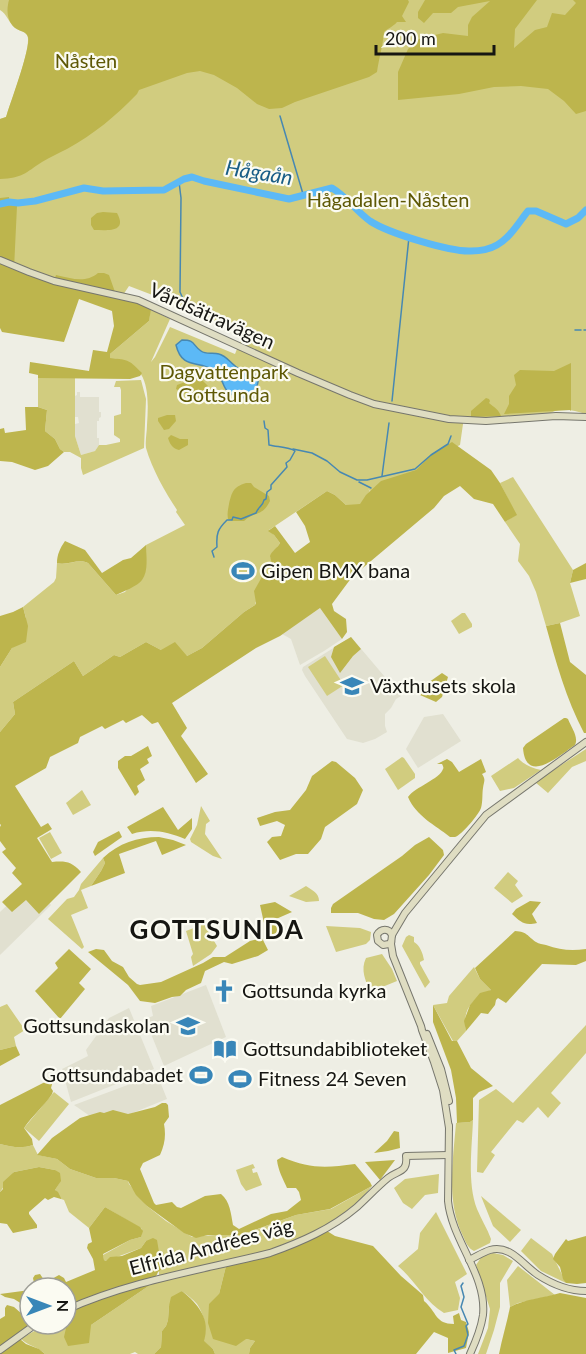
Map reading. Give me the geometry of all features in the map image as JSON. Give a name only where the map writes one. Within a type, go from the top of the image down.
[{"type":"street","name":"Vårdsätravägen","points":[[0,260],[54,281],[138,300],[308,377],[374,404],[449,419],[486,421],[556,416],[586,417]]},
{"type":"street","points":[[405,913],[390,940],[380,943],[377,937],[380,931],[387,929],[405,913],[486,815],[586,742]]},
{"type":"street","points":[[387,929],[391,932],[393,956],[422,1026],[442,1090],[449,1128],[449,1212],[478,1282],[483,1303],[480,1328],[470,1354]]},
{"type":"street","name":"Elfrida Andrées väg","points":[[78,1305],[124,1288],[270,1253],[292,1245],[325,1229],[356,1208],[390,1176],[403,1171],[406,1156],[448,1155]]},
{"type":"street","points":[[469,1260],[491,1249],[511,1252],[537,1275],[549,1282],[586,1291]]},
{"type":"street","points":[[0,1350],[19,1336]]},
{"type":"shaded area","points":[[77,392],[80,392],[80,397],[99,397],[99,412],[101,412],[101,417],[97,421],[99,445],[95,451],[81,455],[75,436],[75,424],[79,423],[78,417],[75,417]]},
{"type":"shaded area","points":[[320,608],[342,639],[300,665],[291,639],[282,634]]},
{"type":"shaded area","name":"Växthusets skola","points":[[351,637],[401,696],[385,714],[387,732],[363,743],[347,739],[302,670],[303,667]]},
{"type":"shaded area","points":[[443,714],[461,741],[418,768],[406,749],[424,717]]},
{"type":"shaded area","points":[[31,883],[51,905],[0,955],[0,912]]},
{"type":"shaded area","name":"Gottsundaskolan","points":[[206,985],[226,1037],[164,1066],[145,1019],[153,1016],[151,1006]]},
{"type":"shaded area","points":[[129,1008],[154,1069],[71,1102],[62,1069],[88,1056],[86,1050],[109,1018]]},
{"type":"shaded area","points":[[157,1074],[167,1099],[103,1125],[74,1105]]},
{"type":"green space","name":"Hågadalen-Nåsten","points":[[0,0],[586,0],[586,414],[564,409],[551,413],[497,418],[464,417],[460,445],[432,458],[414,478],[375,494],[368,489],[370,491],[360,505],[346,505],[327,491],[269,530],[280,543],[270,557],[274,567],[263,575],[255,605],[202,648],[187,656],[161,650],[146,642],[120,657],[114,655],[83,676],[74,661],[13,702],[15,714],[0,732],[0,667],[26,618],[23,607],[54,582],[57,563],[81,561],[88,563],[116,595],[125,592],[146,566],[146,545],[185,525],[159,480],[146,448],[148,402],[144,381],[140,372],[133,365],[123,360],[110,358],[110,354],[149,321],[150,309],[170,319],[151,362],[170,327],[235,354],[243,334],[129,286],[123,295],[44,276],[0,258],[0,119],[6,117],[17,86],[28,40],[27,35],[15,28],[0,10]]},
{"type":"green space","name":"Nåsten","points":[[9,0],[408,0],[409,2],[402,16],[406,22],[397,22],[384,32],[377,72],[369,77],[282,108],[269,109],[257,104],[237,88],[214,75],[200,71],[187,73],[139,90],[121,110],[86,137],[23,174],[0,179],[0,119],[6,117],[28,43],[26,34],[17,29],[9,20]]},
{"type":"green space","points":[[425,0],[537,0],[515,29],[514,48],[535,30],[547,27],[552,13],[565,15],[576,3],[573,0],[586,0],[586,111],[576,114],[548,89],[521,86],[494,87],[459,94],[398,100],[398,72],[408,49],[419,39],[443,33],[468,36],[468,25],[472,17],[490,1],[458,7],[451,13],[433,13],[424,23],[418,18],[418,12]]},
{"type":"green space","points":[[9,197],[9,202],[18,203],[14,269],[54,284],[137,303],[151,309],[149,321],[110,354],[110,358],[131,363],[142,373],[140,376],[130,379],[38,378],[38,375],[29,373],[30,362],[89,371],[93,350],[107,352],[114,326],[112,311],[79,299],[64,342],[2,332],[0,328],[0,198]]},
{"type":"green space","points":[[103,212],[117,213],[120,219],[118,227],[110,230],[94,230],[91,218]]},
{"type":"green space","points":[[98,273],[109,275],[115,292],[55,278],[56,275],[83,279]]},
{"type":"green space","points":[[571,363],[571,411],[504,414],[509,404],[509,396],[516,385],[514,375],[520,370],[554,371]]},
{"type":"green space","points":[[38,378],[75,378],[75,436],[81,455],[95,451],[99,445],[120,442],[120,439],[114,435],[114,416],[121,414],[121,390],[120,387],[114,387],[116,381],[141,380],[146,399],[144,448],[83,475],[81,458],[60,449],[55,439],[45,431],[47,410],[38,407]]},
{"type":"green space","points":[[196,378],[208,386],[206,392],[189,396],[176,389],[177,385]]},
{"type":"green space","points":[[486,398],[501,416],[471,417],[471,411]]},
{"type":"green space","points":[[25,407],[47,410],[45,431],[55,439],[64,452],[48,466],[35,470],[12,462],[0,461],[0,429],[4,428],[5,433],[26,430]]},
{"type":"green space","points":[[175,415],[176,421],[169,429],[164,430],[158,418]]},
{"type":"green space","points":[[171,435],[180,439],[188,439],[188,445],[179,450],[175,448],[168,438]]},
{"type":"green space","points":[[452,442],[491,470],[517,515],[505,522],[493,504],[474,499],[460,486],[444,496],[434,508],[352,577],[332,604],[334,611],[346,619],[347,632],[342,639],[320,608],[280,636],[256,648],[172,703],[187,728],[181,736],[208,774],[196,783],[158,722],[152,724],[142,715],[126,723],[123,720],[105,729],[102,726],[80,737],[78,743],[50,757],[46,768],[15,786],[41,827],[48,823],[52,829],[37,838],[52,862],[68,862],[81,872],[39,914],[26,900],[12,912],[2,902],[22,884],[12,873],[16,868],[2,852],[6,849],[0,841],[0,732],[15,714],[13,702],[74,661],[83,676],[114,655],[120,657],[146,642],[161,650],[175,642],[187,656],[202,648],[255,605],[254,591],[263,575],[273,567],[270,556],[280,543],[268,531],[275,526],[295,553],[310,542],[305,526],[296,512],[327,491],[346,505],[360,504],[381,481],[416,470],[432,454]]},
{"type":"green space","points":[[513,477],[573,570],[570,583],[580,616],[546,626],[536,592],[529,576],[518,561],[520,544],[505,522],[516,515],[500,483]]},
{"type":"green space","points":[[251,483],[269,496],[270,501],[261,512],[244,521],[228,519],[232,493],[238,486]]},
{"type":"green space","points":[[65,541],[85,550],[102,573],[123,560],[131,558],[146,545],[146,572],[137,584],[116,595],[88,563],[81,561],[57,563],[59,552]]},
{"type":"green space","points":[[586,563],[586,579],[570,583],[573,570]]},
{"type":"green space","points":[[23,607],[28,626],[26,642],[12,648],[0,667],[0,616]]},
{"type":"green space","points":[[465,613],[472,627],[459,634],[451,621]]},
{"type":"green space","points":[[560,623],[570,662],[586,675],[586,733],[567,694],[546,626]]},
{"type":"green space","points":[[351,637],[361,649],[340,673],[331,657],[334,647]]},
{"type":"green space","points":[[325,656],[344,685],[327,696],[308,667]]},
{"type":"green space","points":[[442,673],[448,677],[442,697],[436,702],[420,695],[425,685]]},
{"type":"green space","points":[[564,718],[568,719],[574,732],[575,745],[544,764],[530,765],[525,759],[523,748]]},
{"type":"green space","points":[[148,746],[152,756],[147,759],[149,763],[140,769],[145,780],[137,786],[139,792],[135,796],[118,768],[118,761]]},
{"type":"green space","points":[[586,749],[586,761],[572,767],[548,793],[535,782]]},
{"type":"green space","points":[[402,757],[415,774],[415,778],[398,790],[385,769]]},
{"type":"green space","points":[[518,758],[528,766],[541,770],[514,788],[500,791],[491,776]]},
{"type":"green space","points":[[447,759],[459,772],[481,759],[486,772],[482,774],[484,781],[481,808],[470,824],[455,837],[450,837],[426,820],[411,804],[408,797],[441,773],[443,765],[437,764]]},
{"type":"green space","points":[[332,761],[355,778],[363,790],[357,804],[325,827],[321,839],[308,854],[296,854],[280,860],[267,842],[272,837],[281,836],[285,825],[277,821],[260,826],[257,818],[290,810],[306,790],[312,776]]},
{"type":"green space","points":[[82,790],[91,805],[73,815],[66,803]]},
{"type":"green space","points":[[201,806],[210,821],[206,824],[205,834],[222,859],[191,842]]},
{"type":"green space","points":[[163,807],[178,830],[192,818],[192,829],[185,839],[159,832],[146,831],[132,834],[127,827]]},
{"type":"green space","points":[[119,831],[122,837],[95,856],[93,852],[98,842]]},
{"type":"green space","points":[[50,832],[62,853],[51,859],[39,838]]},
{"type":"green space","points":[[159,837],[186,845],[162,855],[156,841],[119,854],[125,873],[91,886],[105,863],[103,858],[115,848],[143,838]]},
{"type":"green space","points":[[429,837],[443,850],[444,855],[394,914],[384,920],[358,913],[331,913],[333,904]]},
{"type":"green space","points":[[103,858],[105,863],[91,886],[81,890],[88,908],[71,915],[84,947],[82,949],[48,919],[67,899],[74,897],[81,884]]},
{"type":"green space","points":[[508,872],[518,881],[515,885],[523,896],[512,903],[494,888]]},
{"type":"green space","points":[[306,886],[313,890],[319,901],[306,902],[289,896]]},
{"type":"green space","points":[[530,901],[541,902],[532,914],[537,923],[523,923],[512,914]]},
{"type":"green space","points":[[275,902],[292,912],[276,919],[280,933],[268,941],[260,905]]},
{"type":"green space","points":[[204,924],[217,946],[211,954],[193,966],[191,957],[193,954],[186,931]]},
{"type":"green space","points":[[326,926],[360,928],[371,932],[370,940],[366,944],[336,952]]},
{"type":"green space","points":[[515,931],[525,933],[537,943],[556,948],[586,949],[586,961],[576,965],[542,964],[506,1003],[498,998],[488,1014],[481,1013],[466,1031],[464,1021],[470,1005],[480,993],[491,990],[480,979],[475,968]]},
{"type":"green space","points":[[409,935],[414,937],[414,942],[420,947],[423,955],[424,960],[420,964],[430,982],[425,988],[402,946]]},
{"type":"green space","points":[[262,938],[268,950],[258,956],[232,964],[224,962],[205,971],[201,983],[186,990],[180,996],[155,1003],[140,1001],[128,985],[88,952],[96,949],[104,950],[112,961],[123,967],[129,977],[140,985],[161,982],[213,957],[225,957],[250,941]]},
{"type":"green space","points":[[69,949],[91,969],[79,983],[85,989],[60,1019],[35,991],[58,968],[55,963]]},
{"type":"green space","points":[[382,954],[397,981],[370,992],[364,975],[364,962],[366,958]]},
{"type":"green space","points":[[474,967],[480,979],[491,990],[470,1006],[466,1016],[466,1031],[457,1041],[453,1041],[433,1005],[447,1003],[449,996]]},
{"type":"green space","points":[[7,1004],[25,1030],[14,1037],[16,1046],[0,1050],[0,1007]]},
{"type":"green space","points":[[433,1005],[452,1041],[457,1041],[471,1068],[493,1086],[479,1092],[473,1098],[473,1120],[470,1122],[457,1123],[456,1098],[451,1070],[433,1022]]},
{"type":"green space","points":[[586,1025],[586,1053],[551,1093],[561,1103],[548,1118],[538,1107],[523,1123],[517,1120],[491,1152],[495,1155],[483,1173],[477,1172],[479,1100],[496,1089],[513,1103]]},
{"type":"green space","points":[[16,1046],[20,1055],[0,1066],[0,1050]]},
{"type":"green space","points":[[52,1074],[54,1077],[52,1094],[24,1128],[32,1139],[33,1145],[16,1147],[0,1144],[0,1105],[45,1082]]},
{"type":"green space","points":[[54,1092],[69,1104],[39,1141],[24,1128]]},
{"type":"green space","points":[[162,1103],[168,1105],[169,1117],[164,1124],[163,1147],[160,1155],[143,1163],[140,1169],[156,1205],[172,1202],[181,1208],[205,1196],[221,1194],[228,1204],[233,1225],[239,1229],[271,1214],[287,1211],[301,1200],[296,1188],[287,1188],[282,1178],[277,1160],[282,1157],[301,1164],[318,1166],[355,1164],[372,1186],[330,1209],[296,1215],[241,1235],[208,1235],[196,1238],[184,1233],[147,1206],[136,1195],[128,1181],[96,1178],[70,1169],[57,1159],[37,1155],[52,1138],[80,1118],[113,1110],[128,1114]]},
{"type":"green space","points":[[473,1120],[472,1188],[477,1209],[491,1239],[490,1243],[474,1251],[466,1243],[458,1223],[454,1209],[452,1181],[456,1123]]},
{"type":"green space","points":[[394,1131],[399,1132],[400,1148],[374,1153],[387,1141]]},
{"type":"green space","points":[[0,1144],[16,1147],[33,1145],[38,1155],[57,1159],[70,1169],[96,1178],[128,1181],[147,1206],[192,1237],[242,1235],[296,1215],[331,1209],[372,1186],[356,1204],[309,1234],[235,1259],[159,1276],[159,1252],[146,1241],[141,1248],[104,1260],[103,1255],[130,1240],[141,1237],[142,1229],[105,1207],[89,1228],[69,1212],[64,1200],[55,1190],[60,1182],[55,1170],[39,1167],[14,1172],[0,1192]]},
{"type":"green space","points":[[395,1160],[380,1180],[365,1162]]},
{"type":"green space","points":[[253,1164],[255,1168],[252,1169],[253,1173],[257,1172],[262,1185],[246,1191],[236,1170]]},
{"type":"green space","points":[[39,1167],[60,1173],[61,1181],[55,1190],[61,1199],[54,1197],[48,1200],[45,1198],[29,1212],[37,1228],[13,1233],[7,1224],[0,1223],[0,1192],[3,1189],[3,1182],[14,1172]]},
{"type":"green space","points":[[439,1174],[438,1193],[425,1195],[412,1209],[403,1203],[394,1188],[405,1179]]},
{"type":"green space","points":[[481,1196],[521,1230],[510,1242],[493,1226]]},
{"type":"green space","points":[[105,1207],[143,1231],[141,1237],[103,1254],[104,1260],[141,1248],[146,1241],[153,1238],[157,1240],[159,1252],[163,1252],[166,1261],[153,1283],[91,1325],[89,1343],[68,1346],[64,1336],[78,1336],[78,1277],[95,1270],[93,1259],[87,1248],[92,1242],[89,1228]]},
{"type":"green space","points":[[436,1212],[467,1274],[455,1282],[460,1298],[458,1310],[444,1313],[431,1303],[398,1266],[418,1249],[420,1233]]},
{"type":"green space","points":[[327,1231],[335,1236],[373,1246],[401,1276],[423,1295],[424,1301],[443,1322],[454,1324],[453,1316],[459,1313],[461,1320],[466,1322],[469,1332],[466,1348],[448,1353],[448,1338],[434,1332],[416,1354],[249,1354],[255,1341],[246,1339],[236,1346],[213,1339],[208,1323],[209,1304],[219,1294],[226,1266]]},
{"type":"green space","points":[[586,1236],[586,1283],[566,1283],[560,1267],[553,1259],[555,1254],[566,1239],[568,1241]]},
{"type":"green space","points":[[531,1238],[552,1254],[566,1283],[541,1271],[521,1251]]},
{"type":"green space","points":[[493,1253],[503,1255],[513,1261],[500,1283],[500,1307],[486,1354],[478,1354],[488,1328],[490,1309],[476,1265],[482,1256]]},
{"type":"green space","points":[[226,1266],[219,1294],[246,1339],[255,1341],[249,1354],[215,1354],[213,1349],[203,1341],[205,1327],[197,1304],[182,1291],[169,1306],[168,1320],[162,1331],[161,1347],[154,1354],[135,1352],[130,1354],[45,1354],[21,1339],[26,1336],[78,1336],[78,1327],[91,1325],[153,1283]]},
{"type":"green space","points":[[518,1266],[555,1295],[518,1303],[510,1307],[507,1280]]},
{"type":"green space","points":[[182,1291],[202,1313],[206,1326],[204,1341],[215,1354],[154,1354],[161,1347],[162,1331],[168,1320],[171,1297]]},
{"type":"green space","points":[[18,1292],[18,1302],[5,1297],[0,1294]]},
{"type":"green space","points":[[560,1293],[586,1298],[586,1354],[499,1354],[510,1307],[528,1300]]},
{"type":"green space","points":[[7,1305],[18,1310],[18,1333],[15,1335],[45,1354],[0,1354],[0,1319],[5,1316]]},
{"type":"water","points":[[182,340],[192,342],[203,352],[222,355],[238,368],[255,376],[258,382],[253,392],[246,398],[230,394],[221,378],[213,370],[182,358],[176,345]]},
{"type":"waterway","points":[[280,116],[303,194]]},
{"type":"waterway","name":"Hågaån","points":[[0,204],[35,201],[84,188],[103,191],[164,190],[192,177],[289,199],[332,188],[365,217],[379,226],[435,245],[471,251],[488,249],[502,242],[528,211],[536,211],[566,224],[578,218],[586,210]]},
{"type":"waterway","points":[[179,182],[181,198],[180,292],[184,301],[183,310]]},
{"type":"waterway","points":[[392,401],[409,237]]},
{"type":"waterway","points":[[575,330],[581,330]]},
{"type":"waterway","points":[[251,395],[254,401]]},
{"type":"waterway","points":[[214,557],[212,551],[217,547],[217,535],[222,526],[233,517],[241,519],[256,513],[266,499],[271,485],[287,467],[286,463],[295,451],[269,445],[268,430],[265,428],[264,421]]},
{"type":"waterway","points":[[382,476],[389,423]]},
{"type":"waterway","points":[[293,449],[312,453],[327,461],[340,472],[357,480],[367,480],[415,469],[448,444],[451,436]]},
{"type":"waterway","points":[[359,482],[371,488]]},
{"type":"waterway","points":[[456,1354],[454,1350],[464,1346],[468,1335],[466,1326],[468,1324],[461,1307],[464,1297],[461,1286],[463,1283]]},
{"type":"place","name":"Gipen BMX bana","points":[[243,571]]},
{"type":"place","name":"Växthusets skola","points":[[352,686]]},
{"type":"place","name":"Gottsunda kyrka","points":[[224,991]]},
{"type":"place","name":"Gottsundaskolan","points":[[188,1026]]},
{"type":"place","name":"Gottsundabiblioteket","points":[[225,1049]]},
{"type":"place","name":"Gottsundabadet","points":[[201,1075]]},
{"type":"place","name":"Fitness 24 Seven","points":[[240,1079]]},
{"type":"district","name":"GOTTSUNDA","points":[[217,930]]},
{"type":"park label","name":"Dagvattenpark Gottsunda","points":[[224,384]]}]
